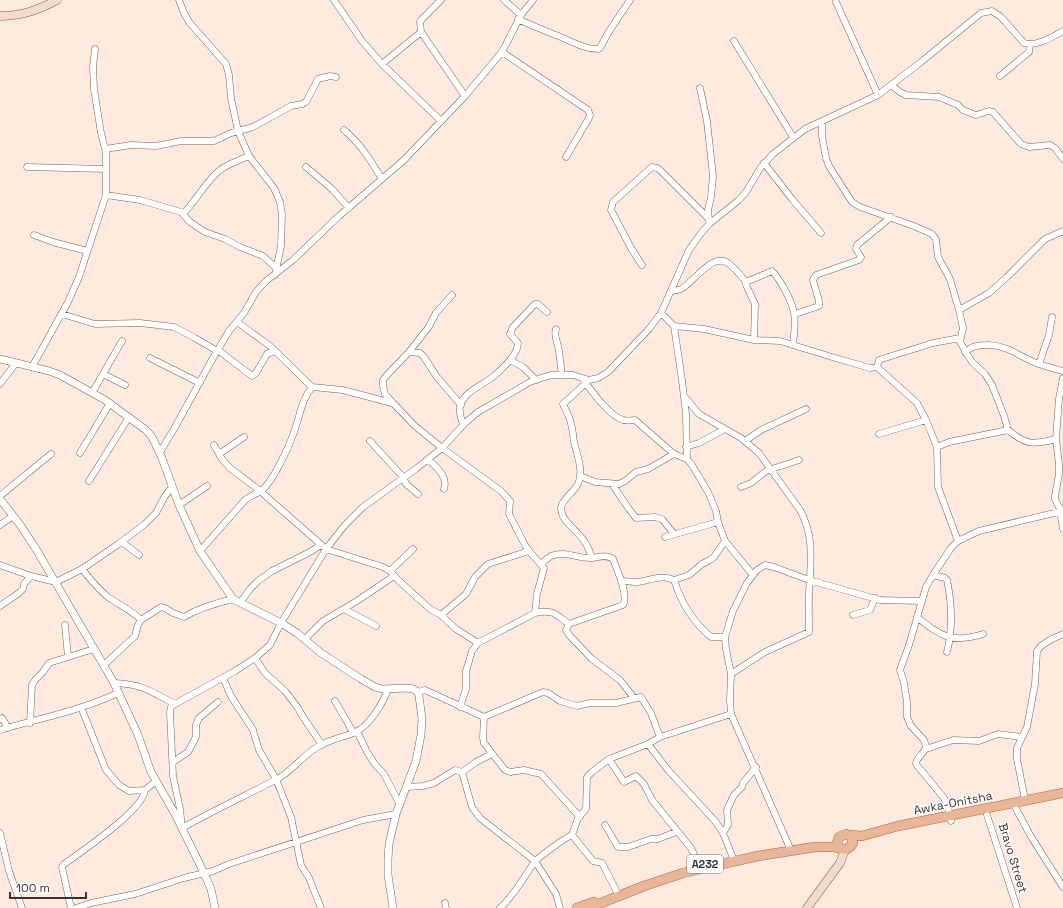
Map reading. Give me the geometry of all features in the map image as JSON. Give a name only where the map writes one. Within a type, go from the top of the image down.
[{"type":"main road","points":[[0,16],[22,15],[57,0]]},
{"type":"main road","name":"Awka-Onitsha","points":[[843,845],[950,818],[987,815],[1015,806],[1025,800],[1063,793]]},
{"type":"main road","name":"Awka-Onitsha","points":[[843,845],[852,840],[848,835],[867,835],[898,826],[1063,799]]},
{"type":"main road","points":[[806,908],[840,863],[843,845]]},
{"type":"main road","name":"A232","points":[[577,908],[659,876],[699,865],[789,846],[843,845]]},
{"type":"main road","name":"A232","points":[[589,908],[599,906],[644,886],[689,872],[758,856],[814,847],[843,845]]},
{"type":"street","points":[[179,0],[184,14],[189,22],[226,64],[238,131],[249,156],[274,188],[280,202],[282,214],[281,246],[274,275]]},
{"type":"street","points":[[334,0],[362,40],[382,64],[406,89],[417,97],[441,121]]},
{"type":"street","points":[[441,0],[422,19],[420,26],[421,32],[465,96]]},
{"type":"street","points":[[504,0],[520,17],[534,27],[579,45],[598,49],[630,0]]},
{"type":"street","points":[[160,452],[229,331],[244,313],[256,292],[266,281],[404,160],[465,96],[502,52],[520,17],[533,0]]},
{"type":"street","points":[[836,2],[878,95]]},
{"type":"street","points":[[182,828],[180,808],[173,776],[171,707],[255,658],[270,645],[324,547],[356,513],[442,448],[463,424],[490,404],[530,382],[552,375],[562,375],[584,380],[604,376],[650,329],[661,313],[690,250],[709,221],[739,200],[746,192],[764,163],[773,154],[806,129],[878,95],[984,12],[992,11],[1001,17],[1024,42],[1030,44],[1034,44],[1063,31]]},
{"type":"street","points":[[382,64],[421,32]]},
{"type":"street","points":[[734,41],[793,138]]},
{"type":"street","points":[[1000,76],[1029,52],[1030,44]]},
{"type":"street","points":[[32,367],[62,314],[79,277],[106,194],[105,149],[94,89],[93,67],[95,49]]},
{"type":"street","points":[[502,52],[547,84],[588,110],[590,116],[566,157]]},
{"type":"street","points":[[105,149],[131,145],[156,146],[181,141],[214,141],[231,132],[253,127],[292,106],[306,102],[318,79],[330,76],[336,77]]},
{"type":"street","points":[[891,85],[906,95],[939,97],[976,115],[989,111],[993,112],[1021,144],[1029,147],[1050,145],[1055,148],[1063,159]]},
{"type":"street","points":[[700,88],[707,121],[713,176],[709,221]]},
{"type":"street","points":[[822,121],[822,136],[826,158],[849,199],[860,207],[891,217],[932,234],[936,239],[938,257],[950,279],[959,310],[963,328],[960,342],[972,362],[992,385],[1008,430],[1020,440],[1026,442],[1034,443],[1056,439]]},
{"type":"street","points":[[344,130],[363,150],[382,179]]},
{"type":"street","points":[[183,214],[190,208],[202,189],[221,169],[249,156]]},
{"type":"street","points":[[764,163],[821,233]]},
{"type":"street","points":[[27,167],[106,169]]},
{"type":"street","points":[[306,167],[332,189],[349,208]]},
{"type":"street","points":[[642,265],[630,248],[612,210],[613,202],[652,167],[660,170],[709,221]]},
{"type":"street","points":[[106,194],[140,200],[183,214],[190,222],[204,232],[225,239],[263,256],[276,268]]},
{"type":"street","points":[[794,314],[819,306],[813,280],[816,275],[859,260],[861,257],[856,249],[857,245],[891,217]]},
{"type":"street","points":[[959,310],[989,293],[1045,239],[1063,231]]},
{"type":"street","points":[[34,235],[53,242],[87,251]]},
{"type":"street","points":[[672,291],[682,289],[714,262],[725,261],[729,263],[746,282],[755,304],[754,340]]},
{"type":"street","points":[[746,282],[773,271],[793,306],[793,345]]},
{"type":"street","points":[[452,295],[436,313],[428,328],[409,352],[383,380],[384,390],[393,403],[415,426],[508,497],[511,505],[509,514],[529,551],[541,564],[544,570],[537,594],[536,613]]},
{"type":"street","points":[[463,424],[460,405],[466,396],[492,378],[510,360],[518,345],[510,334],[513,327],[535,304],[538,304],[547,312]]},
{"type":"street","points":[[661,313],[674,326],[684,396],[687,431],[687,459]]},
{"type":"street","points":[[62,314],[95,324],[140,323],[174,327],[217,351],[252,376],[256,373],[267,354],[270,352],[275,352]]},
{"type":"street","points":[[1039,364],[1049,336],[1052,317]]},
{"type":"street","points":[[237,322],[275,352],[312,387],[343,390],[393,403]]},
{"type":"street","points":[[674,326],[704,328],[754,340],[780,340],[870,368],[877,367]]},
{"type":"street","points":[[556,329],[554,334],[559,350],[562,375]]},
{"type":"street","points":[[877,367],[879,360],[933,343],[960,338]]},
{"type":"street","points":[[92,393],[122,341]]},
{"type":"street","points":[[965,352],[972,346],[979,345],[1005,347],[1039,364],[1063,371]]},
{"type":"street","points":[[409,352],[420,353],[424,357],[437,377],[460,405]]},
{"type":"street","points":[[150,358],[200,383]]},
{"type":"street","points":[[0,359],[60,375],[110,403],[146,430],[160,452],[178,505],[200,551],[233,599],[281,623],[321,653],[361,679],[382,689],[408,688],[418,692],[425,690],[484,717],[543,692],[548,693],[560,701],[577,706],[590,703],[616,703],[634,698],[643,698],[651,713],[660,737]]},
{"type":"street","points":[[510,360],[523,366],[536,380]]},
{"type":"street","points":[[0,384],[16,363]]},
{"type":"street","points":[[877,367],[917,403],[926,420],[937,447],[938,487],[958,541]]},
{"type":"street","points":[[102,374],[125,385]]},
{"type":"street","points":[[1063,378],[1058,399],[1056,439],[1059,464],[1055,499],[1061,511],[1063,529]]},
{"type":"street","points":[[584,380],[598,400],[616,417],[624,421],[635,420],[674,454],[687,459],[708,492],[716,511],[718,522],[725,541],[753,574]]},
{"type":"street","points":[[584,380],[563,404],[571,423],[580,465],[580,476],[578,484],[562,504],[561,509],[568,523],[586,543],[592,558]]},
{"type":"street","points":[[200,551],[245,500],[260,491],[267,484],[289,446],[303,403],[312,387]]},
{"type":"street","points":[[684,396],[699,414],[745,441],[759,453],[805,520],[811,549],[809,632],[765,652],[731,674]]},
{"type":"street","points":[[80,454],[110,403]]},
{"type":"street","points":[[745,441],[761,430],[806,408]]},
{"type":"street","points":[[89,481],[129,417]]},
{"type":"street","points":[[879,434],[926,420]]},
{"type":"street","points":[[686,447],[699,443],[725,429]]},
{"type":"street","points":[[937,447],[949,442],[1008,430]]},
{"type":"street","points":[[219,454],[244,437]]},
{"type":"street","points":[[370,441],[403,477],[406,484],[418,494]]},
{"type":"street","points":[[214,445],[230,468],[260,491],[324,547],[383,567],[392,573],[430,609],[441,615],[456,629],[478,643]]},
{"type":"street","points":[[51,454],[0,497],[25,532],[56,582],[114,683],[138,735],[151,772],[182,828],[204,873],[211,889],[215,908]]},
{"type":"street","points":[[580,476],[595,482],[619,484],[636,472],[648,469],[674,454]]},
{"type":"street","points":[[428,459],[444,477],[446,484],[444,489]]},
{"type":"street","points":[[742,487],[766,471],[799,460]]},
{"type":"street","points":[[612,484],[636,518],[655,517],[662,519],[674,534]]},
{"type":"street","points":[[178,505],[193,497],[207,486]]},
{"type":"street","points":[[0,565],[31,576],[56,582],[82,569],[122,542],[145,524],[156,513],[165,496],[172,488]]},
{"type":"street","points":[[926,749],[926,743],[911,726],[907,717],[907,702],[900,670],[926,587],[951,548],[958,541],[979,531],[1061,511]]},
{"type":"street","points":[[0,525],[13,516]]},
{"type":"street","points":[[665,537],[718,522]]},
{"type":"street","points":[[622,581],[637,582],[655,577],[668,577],[674,580],[689,575],[702,564],[714,557],[725,541]]},
{"type":"street","points":[[122,542],[140,555]]},
{"type":"street","points":[[240,603],[258,581],[272,571],[310,552],[324,547]]},
{"type":"street","points":[[305,640],[323,621],[344,609],[392,573],[413,549]]},
{"type":"street","points":[[441,615],[466,594],[475,577],[488,564],[529,551]]},
{"type":"street","points":[[541,564],[551,556],[567,554],[578,557],[592,558],[599,556],[612,557],[622,581],[625,594],[625,602],[623,606],[569,624],[566,630],[592,659],[620,680],[634,698]]},
{"type":"street","points":[[789,846],[756,767],[731,714],[731,674],[725,637],[733,612],[753,574],[765,565],[810,580],[880,600],[921,601]]},
{"type":"street","points":[[82,569],[107,596],[136,614],[141,620]]},
{"type":"street","points":[[933,575],[945,578],[947,580],[952,617],[951,638],[947,652]]},
{"type":"street","points":[[0,598],[1,605],[19,593],[31,576]]},
{"type":"street","points":[[674,580],[677,590],[689,614],[704,631],[711,637],[725,637]]},
{"type":"street","points":[[853,615],[870,610],[875,598]]},
{"type":"street","points":[[104,665],[135,636],[139,622],[161,607],[184,617],[195,610],[218,602],[233,599]]},
{"type":"street","points":[[344,609],[376,626]]},
{"type":"street","points":[[460,707],[466,689],[466,671],[472,650],[478,643],[536,613],[546,611],[553,612],[569,624]]},
{"type":"street","points":[[917,617],[933,630],[946,637],[972,637],[983,634]]},
{"type":"street","points":[[65,625],[68,657]]},
{"type":"street","points":[[1025,800],[1017,759],[1017,748],[1027,727],[1035,684],[1037,651],[1041,646],[1050,640],[1063,634]]},
{"type":"street","points":[[30,723],[32,685],[49,663],[94,649]]},
{"type":"street","points":[[255,658],[265,673],[285,691],[322,744]]},
{"type":"street","points":[[222,678],[231,696],[253,730],[259,750],[276,779],[290,817],[301,865],[309,878],[321,908]]},
{"type":"street","points":[[114,683],[135,684],[150,690],[175,704]]},
{"type":"street","points":[[182,828],[210,812],[276,779],[322,744],[355,732],[372,718],[384,700],[388,689]]},
{"type":"street","points":[[393,908],[390,894],[388,859],[390,836],[396,814],[416,761],[421,735],[422,719],[418,692]]},
{"type":"street","points":[[0,730],[30,723],[95,703],[118,693]]},
{"type":"street","points":[[335,701],[374,763],[384,774],[400,805]]},
{"type":"street","points":[[173,762],[188,752],[196,737],[196,724],[199,718],[218,702]]},
{"type":"street","points":[[81,707],[106,770],[119,785],[129,790],[145,790]]},
{"type":"street","points":[[500,908],[517,888],[535,861],[565,838],[572,835],[578,818],[586,809],[587,777],[592,772],[609,759],[648,744],[660,737],[731,714]]},
{"type":"street","points":[[484,717],[482,738],[492,754],[505,770],[510,772],[524,770],[541,774],[580,817]]},
{"type":"street","points":[[0,719],[2,718],[8,728]]},
{"type":"street","points":[[950,818],[944,798],[916,764],[917,760],[926,749],[953,740],[978,741],[998,734],[1022,737]]},
{"type":"street","points":[[648,744],[668,770],[715,821],[723,833],[733,858]]},
{"type":"street","points":[[462,772],[476,762],[492,754]]},
{"type":"street","points":[[609,759],[624,782],[636,776],[640,779],[652,800],[676,832],[691,848],[699,865]]},
{"type":"street","points":[[723,833],[728,826],[727,810],[734,795],[742,787],[742,783],[756,767]]},
{"type":"street","points":[[407,787],[423,786],[434,782],[455,770],[462,772]]},
{"type":"street","points":[[462,772],[472,807],[480,818],[535,861],[556,894],[560,908]]},
{"type":"street","points":[[71,908],[62,867],[63,865],[114,827],[143,798],[145,790],[156,781]]},
{"type":"street","points":[[1015,806],[1030,835],[1063,887]]},
{"type":"street","points":[[76,908],[91,903],[135,894],[204,873],[363,820],[396,814]]},
{"type":"street","name":"Bravo Street","points":[[987,815],[1017,908]]},
{"type":"street","points":[[605,825],[618,847],[628,847],[651,839],[658,839],[676,832]]},
{"type":"street","points":[[0,833],[8,871],[22,908]]},
{"type":"street","points":[[572,835],[593,861],[602,863],[617,892]]},
{"type":"street","points":[[1057,878],[1063,874]]}]
